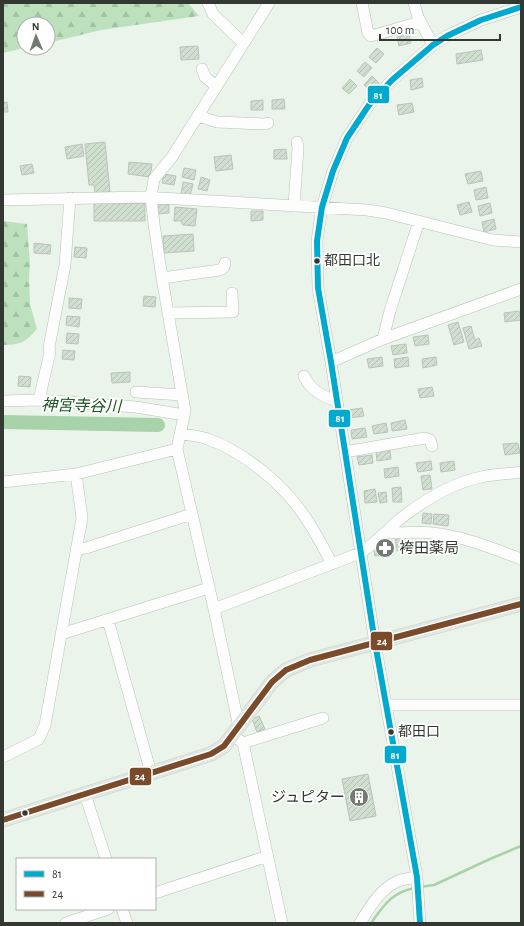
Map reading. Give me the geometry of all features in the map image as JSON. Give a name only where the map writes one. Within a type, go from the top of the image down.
[{"type":"main road","points":[[3,820],[211,754],[238,735],[272,682],[286,670],[310,660],[521,604]]},
{"type":"street","points":[[208,3],[213,14],[243,43]]},
{"type":"street","points":[[269,3],[172,157],[154,179],[152,197],[154,224],[162,278],[185,410],[177,449],[214,609],[238,735],[268,856],[282,923]]},
{"type":"street","points":[[362,3],[368,33],[371,36],[420,22]]},
{"type":"street","points":[[414,3],[420,22],[432,45]]},
{"type":"street","points":[[420,923],[417,879],[375,643],[318,288],[317,241],[322,207],[333,171],[347,138],[369,105],[392,80],[432,45],[481,20],[521,7]]},
{"type":"street","points":[[202,69],[205,77],[216,86]]},
{"type":"street","points":[[198,116],[217,122],[268,123]]},
{"type":"street","points":[[294,206],[298,148],[297,142]]},
{"type":"street","points":[[3,200],[152,197],[367,210],[386,213],[493,240],[521,242]]},
{"type":"street","points":[[40,400],[65,265],[70,198]]},
{"type":"street","points":[[383,339],[390,311],[419,221]]},
{"type":"street","points":[[162,278],[220,270],[226,263]]},
{"type":"street","points":[[331,362],[383,339],[521,289]]},
{"type":"street","points":[[168,313],[233,312],[232,293]]},
{"type":"street","points":[[304,376],[306,381],[315,391],[337,402]]},
{"type":"street","points":[[136,392],[182,394]]},
{"type":"street","points":[[3,401],[40,400],[136,407],[184,415]]},
{"type":"street","points":[[180,434],[206,438],[232,450],[261,469],[302,513],[319,538],[332,564]]},
{"type":"street","points":[[345,452],[425,438],[430,440],[432,446]]},
{"type":"street","points":[[3,482],[76,474],[177,449]]},
{"type":"street","points":[[214,609],[360,553],[368,548],[401,518],[425,502],[455,486],[481,477],[521,472]]},
{"type":"street","points":[[3,757],[39,738],[45,725],[82,518],[76,474]]},
{"type":"street","points":[[76,549],[86,548],[192,514]]},
{"type":"street","points":[[386,532],[420,532],[445,535],[470,541],[521,559]]},
{"type":"street","points":[[61,634],[209,588]]},
{"type":"street","points":[[108,620],[151,773]]},
{"type":"street","points":[[386,705],[521,705]]},
{"type":"street","points":[[238,735],[323,718]]},
{"type":"street","points":[[85,794],[106,858]]},
{"type":"street","points":[[156,893],[268,856]]},
{"type":"street","points":[[360,923],[373,902],[384,889],[398,881],[417,879]]},
{"type":"street","points":[[66,923],[105,910]]},
{"type":"street","points":[[122,910],[127,923]]},
{"type":"green space","points":[[3,3],[188,3],[199,16],[101,30],[56,41],[56,16],[16,16],[16,50],[3,53]]},
{"type":"green space","points":[[3,221],[27,224],[30,264],[30,304],[37,329],[22,342],[3,345]]},
{"type":"building","points":[[409,34],[411,43],[399,46],[397,37]]},
{"type":"building","points":[[198,46],[199,59],[181,60],[180,47]]},
{"type":"building","points":[[377,48],[384,54],[376,63],[369,57]]},
{"type":"building","points":[[481,50],[483,60],[457,64],[456,54]]},
{"type":"building","points":[[365,62],[372,68],[364,77],[357,71]]},
{"type":"building","points":[[372,76],[379,83],[371,91],[364,85]]},
{"type":"building","points":[[422,78],[423,87],[411,90],[410,80]]},
{"type":"building","points":[[350,79],[357,86],[349,94],[342,88]]},
{"type":"building","points":[[284,99],[285,109],[272,109],[272,100]]},
{"type":"building","points":[[263,100],[263,110],[251,110],[251,101]]},
{"type":"building","points":[[7,102],[8,112],[3,112],[3,103]]},
{"type":"building","points":[[412,103],[414,112],[399,115],[397,105]]},
{"type":"building","points":[[105,142],[110,192],[95,193],[94,185],[89,185],[85,144]]},
{"type":"building","points":[[82,144],[84,156],[67,159],[65,147]]},
{"type":"building","points":[[286,149],[287,159],[274,159],[274,150]]},
{"type":"building","points":[[231,155],[233,169],[216,171],[214,157]]},
{"type":"building","points":[[129,162],[152,164],[150,177],[128,174]]},
{"type":"building","points":[[32,164],[34,173],[22,175],[20,166]]},
{"type":"building","points":[[184,168],[196,170],[194,180],[182,177]]},
{"type":"building","points":[[481,171],[483,181],[468,184],[465,174]]},
{"type":"building","points":[[164,174],[176,176],[174,185],[162,183]]},
{"type":"building","points":[[201,177],[210,180],[207,191],[198,189]]},
{"type":"building","points":[[183,182],[193,184],[190,196],[181,194]]},
{"type":"building","points":[[486,187],[488,198],[476,200],[474,190]]},
{"type":"building","points":[[469,202],[472,212],[460,215],[457,205]]},
{"type":"building","points":[[94,203],[145,203],[145,221],[94,221]]},
{"type":"building","points":[[490,203],[492,213],[480,216],[478,206]]},
{"type":"building","points":[[157,204],[169,204],[169,213],[157,214]]},
{"type":"building","points":[[175,207],[197,209],[195,226],[183,225],[181,221],[174,221]]},
{"type":"building","points":[[251,211],[263,211],[263,220],[251,221]]},
{"type":"building","points":[[494,219],[496,229],[484,232],[482,222]]},
{"type":"building","points":[[193,234],[194,251],[164,253],[163,236]]},
{"type":"building","points":[[34,243],[51,245],[50,254],[34,253]]},
{"type":"building","points":[[75,247],[87,248],[86,258],[74,257]]},
{"type":"building","points":[[144,296],[156,297],[155,307],[143,306]]},
{"type":"building","points":[[69,298],[82,299],[81,309],[69,308]]},
{"type":"building","points":[[519,311],[521,320],[505,322],[504,313]]},
{"type":"building","points":[[67,316],[80,317],[79,327],[66,325]]},
{"type":"building","points":[[458,322],[464,342],[454,345],[448,325]]},
{"type":"building","points":[[471,326],[475,340],[479,338],[482,346],[469,349],[463,328]]},
{"type":"building","points":[[67,333],[79,334],[78,344],[66,343]]},
{"type":"building","points":[[428,335],[429,344],[415,346],[413,337]]},
{"type":"building","points":[[406,344],[407,353],[393,355],[391,346]]},
{"type":"building","points":[[63,350],[75,351],[74,360],[62,359]]},
{"type":"building","points":[[382,357],[383,366],[369,368],[367,359]]},
{"type":"building","points":[[408,357],[409,366],[395,368],[394,359]]},
{"type":"building","points":[[436,357],[437,365],[423,368],[422,359]]},
{"type":"building","points":[[130,372],[130,382],[112,383],[111,373]]},
{"type":"building","points":[[19,376],[31,377],[30,387],[18,386]]},
{"type":"building","points":[[432,387],[434,396],[420,398],[418,389]]},
{"type":"building","points":[[362,408],[364,416],[349,418],[348,410]]},
{"type":"building","points":[[405,420],[407,429],[392,431],[391,423]]},
{"type":"building","points":[[386,423],[388,432],[374,434],[372,426]]},
{"type":"building","points":[[365,428],[367,437],[352,439],[351,430]]},
{"type":"building","points":[[518,443],[520,453],[505,455],[503,444]]},
{"type":"building","points":[[390,450],[391,459],[377,461],[376,452]]},
{"type":"building","points":[[372,455],[373,463],[359,465],[357,457]]},
{"type":"building","points":[[431,461],[432,470],[418,472],[416,463]]},
{"type":"building","points":[[454,461],[455,470],[441,472],[440,463]]},
{"type":"building","points":[[398,467],[399,476],[385,478],[384,469]]},
{"type":"building","points":[[430,475],[432,489],[423,490],[421,476]]},
{"type":"building","points":[[401,487],[402,502],[393,502],[392,488]]},
{"type":"building","points":[[375,489],[377,502],[365,503],[364,491]]},
{"type":"building","points":[[386,492],[387,502],[380,503],[378,493]]},
{"type":"building","points":[[423,513],[432,514],[431,524],[422,523]]},
{"type":"building","points":[[434,514],[449,515],[448,526],[433,524]]},
{"type":"building","points":[[404,536],[406,550],[397,551],[395,537]]},
{"type":"building","name":"袴田薬局","points":[[390,541],[392,551],[387,552],[387,555],[375,556],[374,551],[376,551],[379,547],[383,547],[383,544]]},
{"type":"building","points":[[259,716],[265,729],[257,732],[252,719]]},
{"type":"building","name":"ジュピター","points":[[368,774],[376,816],[350,821],[342,779]]},
{"type":"waterway","name":"神宮寺谷川","points":[[3,422],[158,425]]},
{"type":"waterway","points":[[420,887],[434,885],[521,846]]},
{"type":"waterway","points":[[371,923],[389,900],[394,896],[415,888]]},
{"type":"transit line","name":"81","points":[[420,923],[417,877],[375,643],[318,288],[317,241],[322,207],[333,171],[347,138],[369,105],[392,80],[433,45],[447,36],[481,20],[521,7]]},
{"type":"transit line","name":"24","points":[[3,820],[211,754],[224,746],[272,682],[286,670],[310,660],[521,604]]},
{"type":"place","name":"都田口北","points":[[317,261]]},
{"type":"place","name":"袴田薬局","points":[[385,548]]},
{"type":"place","name":"都田口","points":[[391,732]]},
{"type":"place","name":"ジュピター","points":[[359,797]]}]
